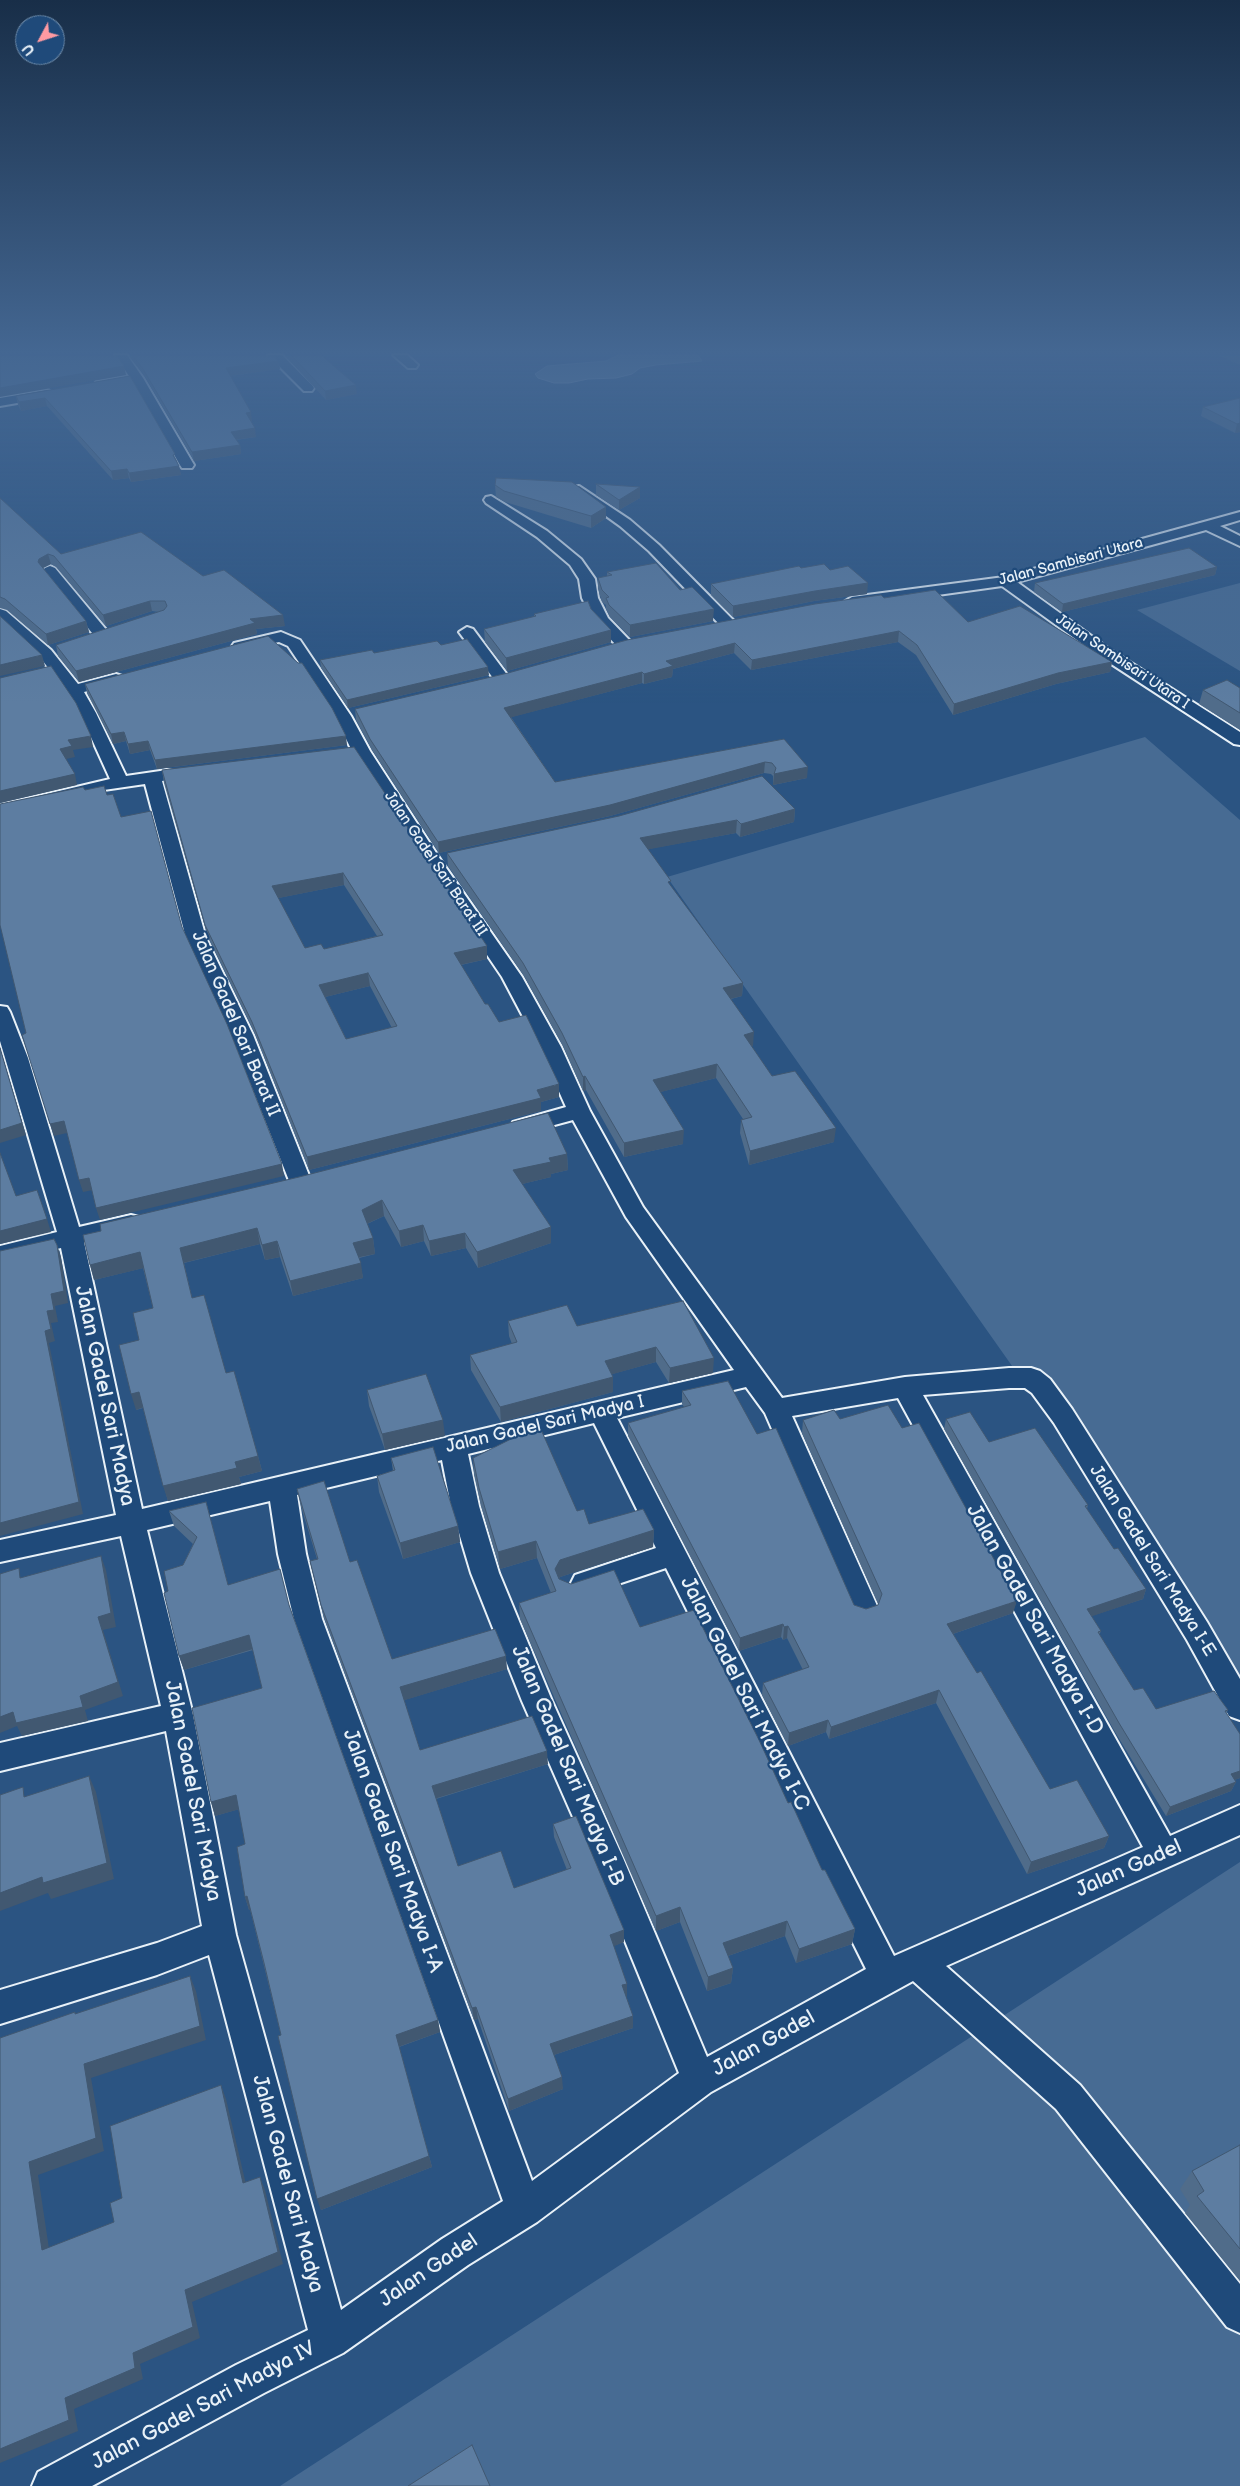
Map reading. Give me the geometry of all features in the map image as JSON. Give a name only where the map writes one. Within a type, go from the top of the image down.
[{"type":"street","points":[[576,488],[625,523],[654,548],[728,624]]},
{"type":"street","points":[[491,500],[542,534],[576,562],[587,579],[590,598],[601,620],[625,645]]},
{"type":"street","name":"Jalan Sambisari Utara","points":[[833,605],[1005,581],[1240,516]]},
{"type":"street","points":[[1206,524],[1240,542]]},
{"type":"street","points":[[50,571],[102,635]]},
{"type":"street","name":"Jalan Sambisari Utara I","points":[[1005,581],[1106,653],[1240,740]]},
{"type":"street","points":[[0,614],[45,653],[56,670],[74,690],[88,713],[120,782]]},
{"type":"street","points":[[708,628],[747,621]]},
{"type":"street","points":[[83,641],[118,630]]},
{"type":"street","points":[[467,632],[502,679]]},
{"type":"street","name":"Jalan Gadel Sari Barat III","points":[[224,650],[271,637],[288,638],[294,644],[343,716],[361,751],[432,862],[512,977],[550,1047],[579,1111],[634,1211],[751,1376]]},
{"type":"street","points":[[606,650],[644,642]]},
{"type":"street","points":[[45,653],[64,647]]},
{"type":"street","points":[[38,674],[56,670]]},
{"type":"street","points":[[483,683],[521,674]]},
{"type":"street","points":[[74,690],[130,675]]},
{"type":"street","points":[[343,716],[362,712]]},
{"type":"street","points":[[342,753],[361,751]]},
{"type":"street","points":[[0,810],[120,782],[186,772]]},
{"type":"street","name":"Jalan Gadel Sari Barat II","points":[[152,777],[196,938],[242,1035],[301,1183]]},
{"type":"street","points":[[432,862],[452,858]]},
{"type":"street","name":"Jalan Gadel Sari Madya","points":[[0,1012],[17,1058],[71,1238],[131,1523],[178,1715],[220,1935],[330,2340]]},
{"type":"street","points":[[503,1131],[579,1111]]},
{"type":"street","points":[[0,1254],[152,1218]]},
{"type":"street","points":[[751,1376],[776,1409],[864,1608]]},
{"type":"street","name":"Jalan Gadel Sari Madya I","points":[[0,1551],[282,1488],[751,1376]]},
{"type":"street","name":"Jalan Gadel Sari Madya I-E","points":[[905,1387],[1009,1378],[1031,1378],[1041,1386],[1063,1416],[1197,1631],[1240,1707]]},
{"type":"street","points":[[776,1409],[905,1387]]},
{"type":"street","name":"Jalan Gadel Sari Madya I-D","points":[[905,1387],[1163,1854]]},
{"type":"street","name":"Jalan Gadel Sari Madya I-C","points":[[601,1412],[888,1976]]},
{"type":"street","name":"Jalan Gadel Sari Madya I-B","points":[[453,1447],[465,1506],[485,1573],[537,1701],[607,1858],[699,2080]]},
{"type":"street","name":"Jalan Gadel Sari Madya I-A","points":[[282,1488],[292,1554],[308,1619],[524,2209]]},
{"type":"street","points":[[571,1587],[673,1554]]},
{"type":"street","points":[[0,1757],[178,1715]]},
{"type":"street","name":"Jalan Gadel","points":[[330,2340],[455,2252],[524,2209],[699,2080],[888,1976],[919,1964],[1240,1820]]},
{"type":"street","points":[[0,2007],[157,1960],[220,1935]]},
{"type":"street","points":[[919,1964],[1068,2097],[1240,2314]]},
{"type":"street","name":"Jalan Gadel Sari Madya IV","points":[[52,2486],[250,2379],[330,2340]]},
{"type":"shaded area","points":[[1240,583],[1240,671],[1137,610]]},
{"type":"shaded area","points":[[1145,737],[1240,820],[1240,1689],[667,877]]},
{"type":"shaded area","points":[[1240,1862],[1240,2486],[280,2486]]},
{"type":"building","points":[[496,478],[572,482],[606,507],[591,516],[504,491],[495,485]]},
{"type":"building","points":[[596,484],[640,487],[619,500]]},
{"type":"building","points":[[0,498],[61,554],[141,532],[203,576],[224,570],[283,615],[250,619],[255,623],[76,671],[56,645],[164,610],[167,606],[165,601],[150,601],[103,615],[54,556],[48,554],[39,559],[38,562],[86,621],[46,634],[5,599],[0,597]]},
{"type":"building","points":[[1189,548],[1217,567],[1063,604],[1035,583]]},
{"type":"building","points":[[656,563],[680,590],[692,587],[714,609],[630,625],[609,605],[606,598],[609,597],[602,590],[598,578],[612,575],[607,572]]},
{"type":"building","points":[[824,564],[830,570],[848,566],[868,583],[733,606],[711,584],[799,566],[801,568]]},
{"type":"building","points":[[935,590],[968,622],[1020,606],[1112,662],[1058,673],[954,704],[917,645],[899,631],[752,660],[735,643],[666,661],[673,666],[644,674],[642,672],[504,708],[555,782],[784,739],[808,767],[774,774],[776,768],[772,763],[765,762],[610,805],[438,842],[370,739],[355,709],[508,673],[627,640],[815,604],[881,595],[884,598]]},
{"type":"building","points":[[588,601],[591,609],[611,630],[506,658],[484,629],[536,616],[534,614]]},
{"type":"building","points":[[0,616],[42,655],[0,665]]},
{"type":"building","points":[[268,636],[298,663],[302,663],[332,708],[346,736],[155,760],[148,741],[128,744],[124,732],[111,734],[85,684]]},
{"type":"building","points":[[467,639],[488,667],[347,700],[320,660],[372,650],[374,653],[437,641],[441,645]]},
{"type":"building","points":[[51,666],[76,703],[91,736],[68,740],[72,746],[60,749],[75,774],[0,791],[0,678]]},
{"type":"building","points":[[1227,680],[1240,688],[1240,713],[1203,690]]},
{"type":"building","points":[[354,747],[487,946],[454,953],[485,1004],[488,1004],[499,1022],[526,1015],[559,1084],[537,1090],[541,1098],[307,1157],[252,1022],[205,925],[162,770]],"holes":[[[343,873],[383,935],[324,949],[321,944],[305,948],[272,886]],[[368,973],[397,1026],[346,1039],[319,985]]]},
{"type":"building","points":[[762,776],[795,809],[741,824],[737,820],[640,838],[671,881],[668,882],[743,983],[723,988],[754,1032],[744,1035],[772,1076],[795,1071],[836,1128],[750,1151],[741,1120],[752,1117],[717,1064],[653,1080],[684,1130],[624,1143],[585,1076],[583,1077],[562,1033],[523,963],[447,853],[619,816]]},
{"type":"building","points":[[104,786],[107,795],[113,794],[121,817],[151,811],[182,927],[227,1024],[282,1164],[96,1208],[89,1178],[79,1180],[64,1121],[50,1124],[22,1035],[26,1033],[0,925],[0,804],[83,787],[85,790]]},
{"type":"building","points":[[0,1048],[22,1123],[0,1130]]},
{"type":"building","points":[[548,1113],[567,1154],[549,1158],[551,1162],[513,1170],[551,1227],[477,1252],[465,1233],[429,1241],[423,1225],[399,1231],[382,1200],[362,1210],[373,1238],[353,1243],[361,1263],[290,1281],[277,1241],[262,1245],[257,1228],[180,1248],[192,1298],[204,1295],[226,1373],[234,1371],[258,1456],[235,1462],[237,1468],[163,1486],[139,1392],[131,1394],[119,1345],[139,1340],[133,1313],[153,1308],[140,1252],[90,1265],[83,1235],[101,1231],[100,1224],[299,1177]]},
{"type":"building","points":[[0,1153],[16,1196],[37,1190],[47,1219],[0,1231]]},
{"type":"building","points":[[54,1239],[57,1245],[64,1291],[51,1294],[54,1310],[47,1311],[51,1329],[45,1331],[79,1502],[0,1523],[0,1251]]},
{"type":"building","points":[[683,1301],[714,1358],[670,1368],[656,1347],[605,1361],[613,1377],[500,1407],[470,1355],[517,1342],[508,1321],[567,1305],[577,1326]]},
{"type":"building","points":[[426,1374],[443,1420],[382,1434],[367,1390]]},
{"type":"building","points":[[728,1381],[757,1434],[776,1428],[854,1605],[866,1609],[878,1605],[882,1594],[803,1420],[834,1410],[840,1419],[888,1405],[902,1428],[919,1423],[1017,1601],[947,1624],[977,1673],[981,1671],[1050,1789],[1077,1780],[1109,1836],[1031,1862],[939,1690],[831,1727],[828,1720],[789,1733],[763,1683],[809,1667],[788,1626],[784,1627],[783,1624],[740,1638],[628,1423],[691,1405],[682,1391]]},
{"type":"building","points":[[970,1412],[989,1442],[1035,1428],[1088,1505],[1085,1506],[1114,1549],[1118,1548],[1146,1589],[1087,1609],[1101,1631],[1098,1632],[1134,1690],[1143,1688],[1156,1709],[1214,1691],[1228,1710],[1225,1711],[1240,1734],[1240,1771],[1231,1774],[1236,1782],[1170,1807],[1119,1723],[946,1419]]},
{"type":"building","points":[[539,1425],[577,1511],[584,1509],[589,1524],[643,1509],[654,1530],[560,1560],[555,1569],[559,1579],[571,1584],[614,1570],[640,1627],[694,1610],[759,1740],[788,1803],[791,1802],[822,1870],[825,1870],[855,1929],[799,1949],[787,1921],[723,1943],[733,1968],[708,1977],[680,1907],[656,1916],[519,1603],[556,1591],[536,1541],[498,1552],[479,1488],[473,1458]]},
{"type":"building","points":[[433,1447],[458,1526],[400,1543],[377,1476],[395,1470],[391,1458]]},
{"type":"building","points":[[324,1481],[350,1562],[357,1560],[392,1659],[495,1629],[506,1656],[400,1687],[420,1750],[532,1716],[547,1751],[432,1786],[458,1866],[501,1851],[514,1888],[571,1868],[553,1824],[576,1816],[624,1930],[610,1935],[627,1984],[622,1985],[633,2016],[550,2044],[562,2077],[508,2099],[476,2007],[472,2008],[321,1605],[310,1561],[318,1559],[297,1489]]},
{"type":"building","points":[[206,1502],[228,1585],[280,1569],[289,1605],[438,2020],[396,2035],[429,2156],[317,2199],[278,2036],[281,2035],[264,1963],[247,1896],[245,1897],[237,1847],[245,1844],[236,1795],[211,1802],[192,1708],[262,1688],[249,1635],[179,1656],[164,1593],[168,1591],[164,1571],[183,1565],[197,1537],[169,1511]]},
{"type":"building","points":[[101,1556],[111,1613],[98,1617],[118,1682],[80,1696],[83,1707],[16,1723],[13,1712],[0,1717],[0,1574],[19,1568],[20,1578]]},
{"type":"building","points":[[89,1776],[107,1863],[43,1883],[42,1877],[0,1893],[0,1795],[23,1787],[24,1797]]},
{"type":"building","points":[[190,1976],[200,2026],[84,2064],[96,2138],[29,2162],[42,2250],[114,2222],[110,2203],[122,2198],[110,2126],[221,2085],[243,2183],[260,2177],[278,2252],[185,2290],[193,2327],[133,2353],[135,2368],[65,2398],[69,2420],[0,2449],[0,2038]]},
{"type":"building","points":[[1240,2145],[1240,2249],[1197,2196],[1204,2191],[1192,2171]]},
{"type":"building","points":[[472,2445],[490,2486],[408,2486]]}]
